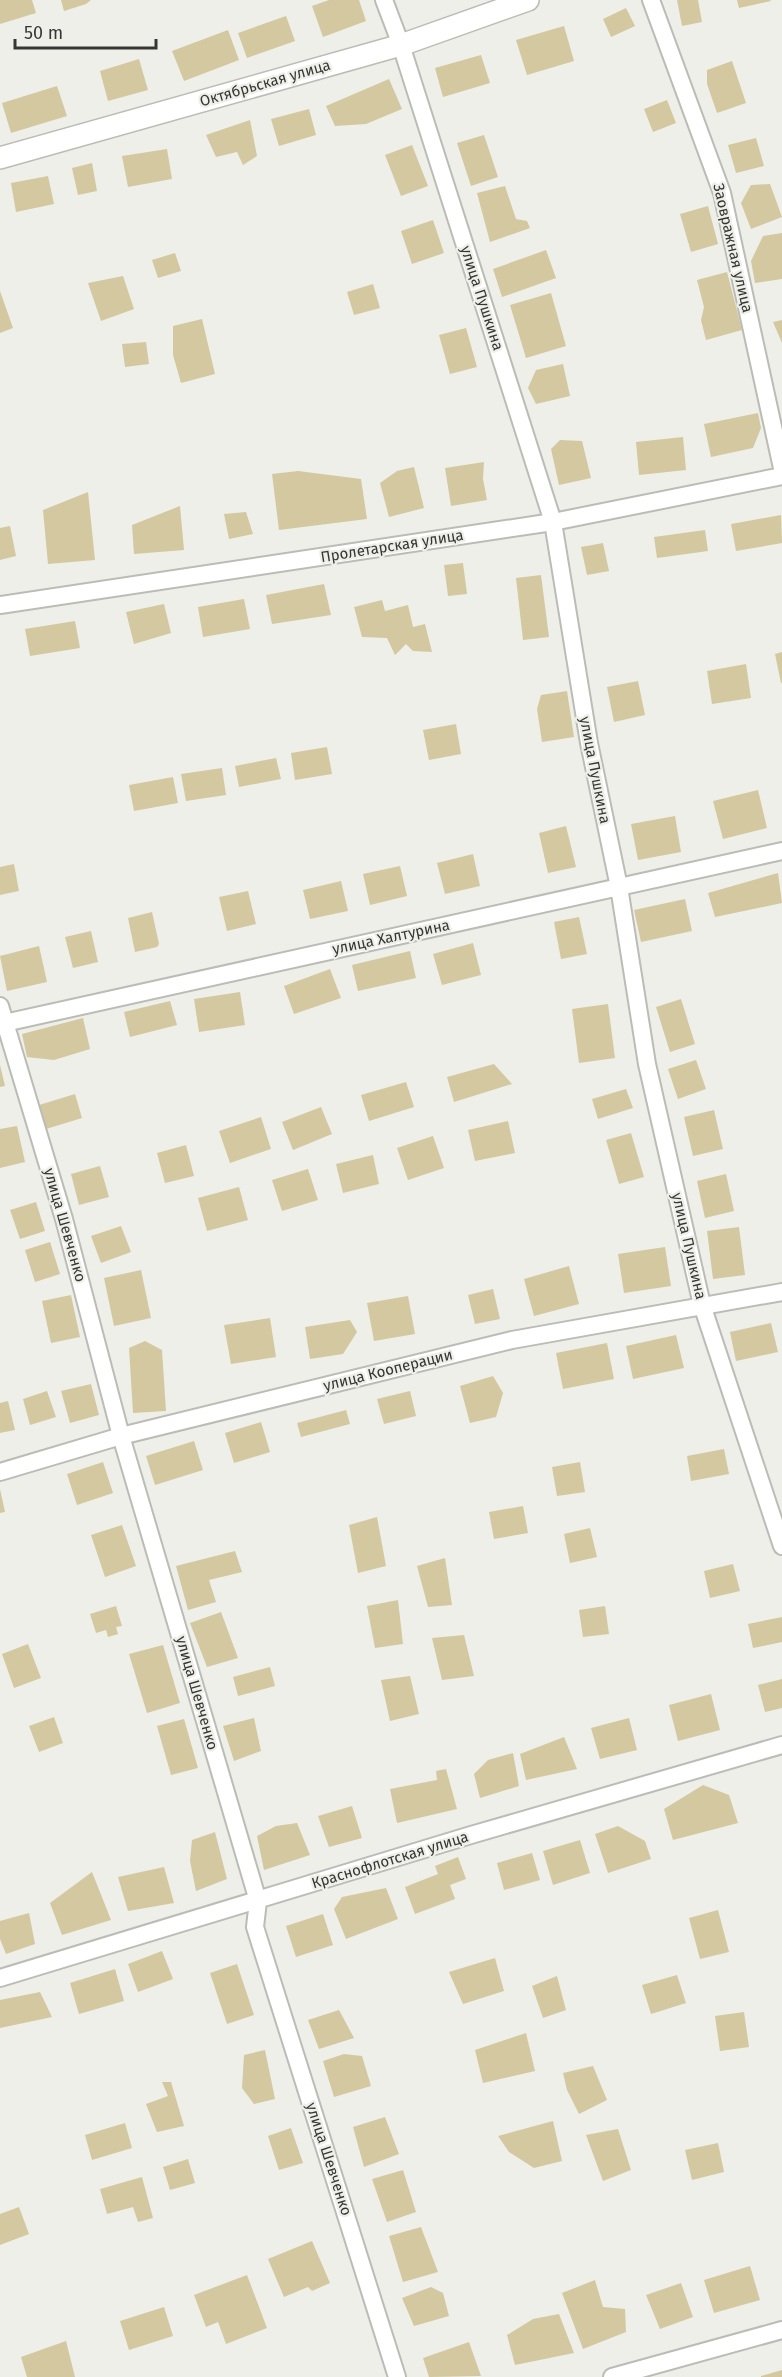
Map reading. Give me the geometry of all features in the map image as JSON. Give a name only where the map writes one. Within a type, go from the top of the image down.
[{"type":"street","name":"улица Пушкина","points":[[384,0],[401,45],[553,522],[589,743],[618,887],[647,1064],[702,1305],[782,1546]]},
{"type":"street","name":"Октябрьская улица","points":[[0,158],[401,45],[528,0]]},
{"type":"street","name":"Заовражная улица","points":[[651,0],[722,193],[782,468]]},
{"type":"street","name":"Пролетарская улица","points":[[0,605],[553,522],[782,476]]},
{"type":"street","name":"улица Халтурина","points":[[2,1023],[782,851]]},
{"type":"street","name":"улица Шевченко","points":[[0,1006],[2,1023],[64,1219],[122,1436],[258,1901],[255,1927],[397,2377]]},
{"type":"street","name":"улица Кооперации","points":[[0,1472],[122,1436],[512,1340],[782,1292]]},
{"type":"street","name":"Краснофлотская улица","points":[[0,1978],[471,1834],[782,1745]]},
{"type":"street","points":[[612,2377],[782,2330]]},
{"type":"building","points":[[0,0],[32,0],[36,13],[0,24]]},
{"type":"building","points":[[61,0],[91,0],[86,4],[64,11]]},
{"type":"building","points":[[329,0],[359,0],[366,21],[323,37],[312,6]]},
{"type":"building","points":[[677,0],[698,0],[702,22],[682,26]]},
{"type":"building","points":[[737,0],[770,0],[771,1],[739,8]]},
{"type":"building","points":[[626,8],[635,26],[611,37],[603,19]]},
{"type":"building","points":[[286,16],[295,41],[247,58],[238,33]]},
{"type":"building","points":[[564,26],[574,61],[527,75],[516,40]]},
{"type":"building","points":[[228,30],[239,60],[184,81],[172,51]]},
{"type":"building","points":[[481,55],[490,83],[443,97],[435,68]]},
{"type":"building","points":[[139,59],[148,90],[108,101],[100,71]]},
{"type":"building","points":[[732,61],[746,103],[717,113],[707,84],[707,70]]},
{"type":"building","points":[[389,79],[402,109],[366,124],[335,126],[326,106]]},
{"type":"building","points":[[57,86],[67,116],[11,133],[2,103]]},
{"type":"building","points":[[667,100],[676,123],[653,132],[644,109]]},
{"type":"building","points":[[309,109],[316,135],[279,146],[271,119]]},
{"type":"building","points":[[250,120],[257,156],[243,165],[237,152],[216,157],[206,135]]},
{"type":"building","points":[[484,135],[498,177],[471,186],[457,143]]},
{"type":"building","points":[[756,138],[764,166],[736,173],[728,145]]},
{"type":"building","points":[[412,145],[428,186],[401,196],[385,155]]},
{"type":"building","points":[[167,149],[172,179],[128,187],[122,156]]},
{"type":"building","points":[[92,163],[97,191],[78,195],[72,168]]},
{"type":"building","points":[[48,176],[54,204],[16,212],[11,183]]},
{"type":"building","points":[[770,184],[782,217],[751,229],[741,203],[751,185]]},
{"type":"building","points":[[505,186],[516,219],[527,221],[530,228],[490,242],[477,193]]},
{"type":"building","points":[[708,206],[718,244],[691,252],[680,214]]},
{"type":"building","points":[[433,220],[444,253],[412,264],[401,231]]},
{"type":"building","points":[[782,233],[782,279],[755,283],[751,261],[763,236]]},
{"type":"building","points":[[546,250],[556,278],[502,297],[493,269]]},
{"type":"building","points":[[175,253],[181,271],[158,278],[152,260]]},
{"type":"building","points":[[727,272],[742,330],[706,340],[701,320],[704,307],[697,280]]},
{"type":"building","points":[[123,276],[134,309],[101,321],[88,283]]},
{"type":"building","points":[[373,284],[380,308],[354,315],[347,292]]},
{"type":"building","points":[[0,291],[13,328],[0,333]]},
{"type":"building","points":[[551,293],[566,346],[526,358],[510,305]]},
{"type":"building","points":[[202,319],[215,374],[181,383],[173,355],[173,326]]},
{"type":"building","points":[[782,320],[782,343],[773,322]]},
{"type":"building","points":[[466,328],[477,367],[450,374],[439,335]]},
{"type":"building","points":[[146,342],[149,364],[125,367],[122,344]]},
{"type":"building","points":[[563,364],[570,396],[536,404],[528,388],[536,370]]},
{"type":"building","points":[[758,413],[761,428],[753,448],[711,457],[704,424]]},
{"type":"building","points":[[683,437],[686,470],[639,475],[636,442]]},
{"type":"building","points":[[560,440],[582,441],[591,478],[559,485],[551,449]]},
{"type":"building","points":[[484,462],[483,479],[487,500],[451,506],[445,468]]},
{"type":"building","points":[[414,467],[424,508],[389,517],[380,483],[397,471]]},
{"type":"building","points":[[298,471],[361,479],[367,519],[279,530],[272,474]]},
{"type":"building","points":[[88,492],[95,560],[48,564],[43,510]]},
{"type":"building","points":[[180,506],[184,550],[134,554],[132,525]]},
{"type":"building","points":[[246,512],[253,534],[229,539],[224,514]]},
{"type":"building","points":[[781,515],[782,543],[736,551],[731,524]]},
{"type":"building","points":[[10,526],[16,556],[0,560],[0,528]]},
{"type":"building","points":[[705,530],[708,551],[657,558],[654,537]]},
{"type":"building","points":[[603,543],[609,571],[587,575],[581,547]]},
{"type":"building","points":[[463,563],[467,594],[448,596],[444,565]]},
{"type":"building","points":[[541,575],[549,637],[523,640],[516,578]]},
{"type":"building","points":[[324,584],[331,615],[272,624],[266,595]]},
{"type":"building","points":[[244,599],[250,629],[203,637],[198,607]]},
{"type":"building","points":[[382,600],[385,611],[408,605],[413,627],[425,624],[432,652],[413,651],[406,644],[395,655],[387,638],[362,637],[354,607]]},
{"type":"building","points":[[164,604],[171,633],[134,644],[126,612]]},
{"type":"building","points":[[75,621],[80,648],[30,656],[25,629]]},
{"type":"building","points":[[782,652],[782,683],[781,683],[775,654]]},
{"type":"building","points":[[746,664],[751,698],[712,704],[707,671]]},
{"type":"building","points":[[638,681],[645,715],[614,722],[607,687]]},
{"type":"building","points":[[567,691],[574,737],[542,742],[537,709],[541,695]]},
{"type":"building","points":[[456,724],[461,754],[429,760],[423,730]]},
{"type":"building","points":[[327,747],[332,774],[295,780],[291,753]]},
{"type":"building","points":[[276,758],[281,779],[239,787],[235,766]]},
{"type":"building","points":[[222,768],[226,795],[186,801],[181,774]]},
{"type":"building","points":[[173,777],[178,803],[134,811],[129,785]]},
{"type":"building","points":[[758,790],[767,828],[723,839],[713,801]]},
{"type":"building","points":[[675,816],[681,852],[638,860],[631,824]]},
{"type":"building","points":[[566,826],[576,867],[548,873],[539,833]]},
{"type":"building","points":[[473,854],[480,886],[445,894],[437,863]]},
{"type":"building","points":[[14,864],[19,891],[0,895],[0,867]]},
{"type":"building","points":[[400,866],[407,896],[370,905],[363,874]]},
{"type":"building","points":[[778,873],[782,903],[715,917],[708,893]]},
{"type":"building","points":[[341,881],[348,911],[310,919],[303,890]]},
{"type":"building","points":[[248,891],[256,924],[227,931],[219,897]]},
{"type":"building","points":[[685,899],[692,931],[641,942],[634,910]]},
{"type":"building","points":[[152,912],[159,944],[157,947],[135,952],[128,918]]},
{"type":"building","points":[[579,917],[587,954],[561,959],[554,922]]},
{"type":"building","points":[[91,931],[98,962],[73,968],[65,937]]},
{"type":"building","points":[[473,943],[481,975],[442,985],[433,954]]},
{"type":"building","points":[[39,946],[47,982],[7,991],[0,956]]},
{"type":"building","points":[[410,951],[416,978],[358,991],[352,965]]},
{"type":"building","points":[[330,969],[341,998],[294,1014],[284,986]]},
{"type":"building","points":[[240,992],[245,1025],[199,1032],[194,999]]},
{"type":"building","points":[[681,999],[695,1044],[670,1052],[656,1007]]},
{"type":"building","points":[[170,1001],[177,1025],[130,1037],[124,1012]]},
{"type":"building","points":[[608,1004],[615,1058],[579,1063],[572,1009]]},
{"type":"building","points":[[83,1018],[90,1049],[54,1060],[27,1057],[22,1034]]},
{"type":"building","points":[[696,1060],[706,1089],[678,1099],[668,1069]]},
{"type":"building","points":[[494,1064],[512,1084],[454,1102],[447,1077]]},
{"type":"building","points":[[0,1065],[5,1086],[0,1087]]},
{"type":"building","points":[[406,1082],[414,1107],[369,1121],[361,1095]]},
{"type":"building","points":[[626,1089],[633,1108],[598,1119],[592,1099]]},
{"type":"building","points":[[75,1094],[82,1118],[46,1129],[39,1105]]},
{"type":"building","points":[[321,1107],[332,1134],[293,1150],[282,1122]]},
{"type":"building","points":[[714,1110],[723,1149],[693,1156],[684,1117]]},
{"type":"building","points":[[261,1117],[271,1149],[230,1163],[219,1131]]},
{"type":"building","points":[[508,1121],[515,1153],[475,1161],[468,1130]]},
{"type":"building","points":[[17,1126],[25,1162],[0,1168],[0,1129]]},
{"type":"building","points":[[631,1133],[644,1177],[619,1184],[606,1140]]},
{"type":"building","points":[[433,1136],[444,1168],[408,1180],[397,1148]]},
{"type":"building","points":[[186,1145],[194,1176],[165,1183],[157,1153]]},
{"type":"building","points":[[373,1155],[379,1184],[343,1193],[336,1164]]},
{"type":"building","points":[[100,1166],[109,1197],[79,1205],[71,1174]]},
{"type":"building","points":[[308,1169],[318,1200],[282,1211],[272,1180]]},
{"type":"building","points":[[726,1174],[734,1211],[705,1218],[697,1181]]},
{"type":"building","points":[[239,1187],[248,1220],[207,1231],[198,1198]]},
{"type":"building","points":[[36,1202],[45,1231],[20,1239],[10,1210]]},
{"type":"building","points":[[121,1226],[131,1252],[101,1263],[91,1236]]},
{"type":"building","points":[[739,1227],[745,1275],[713,1279],[707,1231]]},
{"type":"building","points":[[50,1242],[60,1274],[35,1282],[25,1250]]},
{"type":"building","points":[[665,1247],[671,1286],[624,1293],[618,1254]]},
{"type":"building","points":[[569,1266],[579,1304],[534,1316],[524,1279]]},
{"type":"building","points":[[141,1270],[151,1318],[114,1326],[104,1278]]},
{"type":"building","points":[[493,1289],[500,1319],[475,1324],[468,1295]]},
{"type":"building","points":[[71,1295],[80,1337],[51,1343],[42,1301]]},
{"type":"building","points":[[408,1296],[415,1334],[374,1341],[367,1303]]},
{"type":"building","points":[[270,1318],[276,1357],[231,1364],[224,1325]]},
{"type":"building","points":[[350,1320],[357,1332],[343,1354],[310,1359],[305,1327]]},
{"type":"building","points":[[771,1323],[778,1352],[736,1361],[730,1332]]},
{"type":"building","points":[[676,1335],[684,1368],[633,1379],[626,1346]]},
{"type":"building","points":[[145,1341],[162,1350],[166,1411],[133,1413],[129,1348]]},
{"type":"building","points":[[607,1343],[614,1379],[563,1389],[556,1353]]},
{"type":"building","points":[[493,1376],[503,1393],[496,1417],[470,1423],[460,1386]]},
{"type":"building","points":[[91,1384],[99,1415],[70,1423],[61,1391]]},
{"type":"building","points":[[47,1391],[56,1417],[30,1425],[23,1399]]},
{"type":"building","points":[[410,1391],[416,1416],[384,1424],[377,1399]]},
{"type":"building","points":[[8,1401],[15,1430],[0,1433],[0,1403]]},
{"type":"building","points":[[346,1410],[350,1424],[301,1437],[297,1423]]},
{"type":"building","points":[[261,1422],[270,1452],[234,1463],[225,1433]]},
{"type":"building","points":[[194,1441],[203,1470],[155,1485],[146,1456]]},
{"type":"building","points":[[724,1449],[729,1474],[691,1481],[687,1456]]},
{"type":"building","points":[[103,1462],[113,1493],[77,1505],[67,1474]]},
{"type":"building","points":[[580,1462],[585,1492],[557,1496],[552,1467]]},
{"type":"building","points":[[0,1489],[5,1512],[0,1513]]},
{"type":"building","points":[[523,1506],[528,1533],[494,1539],[489,1512]]},
{"type":"building","points":[[377,1517],[386,1566],[358,1573],[349,1525]]},
{"type":"building","points":[[122,1525],[136,1566],[105,1577],[91,1535]]},
{"type":"building","points":[[590,1528],[597,1557],[570,1563],[564,1534]]},
{"type":"building","points":[[235,1551],[242,1572],[209,1580],[216,1602],[188,1610],[176,1566]]},
{"type":"building","points":[[445,1558],[452,1605],[428,1607],[417,1566]]},
{"type":"building","points":[[733,1564],[740,1591],[710,1598],[704,1571]]},
{"type":"building","points":[[398,1600],[403,1644],[375,1648],[367,1606]]},
{"type":"building","points":[[116,1606],[122,1626],[116,1627],[118,1634],[108,1637],[106,1630],[96,1633],[90,1614]]},
{"type":"building","points":[[605,1606],[609,1634],[583,1637],[579,1610]]},
{"type":"building","points":[[221,1612],[238,1658],[207,1667],[190,1623]]},
{"type":"building","points":[[782,1617],[782,1642],[753,1648],[748,1624]]},
{"type":"building","points":[[464,1635],[474,1676],[442,1680],[432,1638]]},
{"type":"building","points":[[28,1644],[41,1678],[14,1688],[2,1654]]},
{"type":"building","points":[[163,1645],[180,1703],[147,1713],[129,1654]]},
{"type":"building","points":[[270,1667],[275,1686],[238,1696],[233,1677]]},
{"type":"building","points":[[410,1676],[419,1714],[390,1721],[381,1680]]},
{"type":"building","points":[[782,1679],[782,1708],[765,1712],[758,1685]]},
{"type":"building","points":[[711,1694],[720,1730],[678,1741],[669,1705]]},
{"type":"building","points":[[54,1717],[63,1743],[39,1752],[29,1726]]},
{"type":"building","points":[[254,1718],[261,1751],[234,1761],[223,1726]]},
{"type":"building","points":[[629,1718],[637,1750],[600,1759],[591,1728]]},
{"type":"building","points":[[184,1719],[198,1768],[171,1775],[157,1726]]},
{"type":"building","points":[[564,1737],[577,1769],[526,1780],[520,1754]]},
{"type":"building","points":[[513,1753],[519,1786],[480,1798],[474,1774],[488,1760]]},
{"type":"building","points":[[446,1769],[457,1809],[397,1823],[390,1789],[437,1780],[436,1771]]},
{"type":"building","points":[[703,1785],[729,1795],[738,1823],[673,1840],[664,1809]]},
{"type":"building","points":[[352,1806],[362,1838],[329,1847],[318,1816]]},
{"type":"building","points":[[297,1823],[310,1855],[264,1870],[257,1836],[276,1826]]},
{"type":"building","points":[[618,1826],[645,1841],[651,1859],[608,1873],[595,1834]]},
{"type":"building","points":[[215,1832],[227,1879],[196,1891],[190,1861],[192,1840]]},
{"type":"building","points":[[580,1840],[590,1873],[553,1885],[543,1851]]},
{"type":"building","points":[[532,1853],[540,1880],[504,1890],[497,1863]]},
{"type":"building","points":[[458,1857],[466,1879],[450,1885],[455,1899],[415,1914],[405,1887],[438,1874],[435,1866]]},
{"type":"building","points":[[164,1867],[174,1903],[128,1911],[118,1877]]},
{"type":"building","points":[[92,1872],[111,1920],[62,1935],[50,1903]]},
{"type":"building","points":[[386,1888],[398,1919],[346,1939],[334,1909],[342,1897]]},
{"type":"building","points":[[718,1910],[729,1952],[700,1959],[689,1918]]},
{"type":"building","points":[[29,1913],[35,1944],[6,1954],[0,1939],[0,1921]]},
{"type":"building","points":[[323,1914],[333,1945],[296,1957],[286,1926]]},
{"type":"building","points":[[162,1951],[173,1979],[138,1992],[128,1964]]},
{"type":"building","points":[[495,1958],[504,1991],[463,2004],[449,1972]]},
{"type":"building","points":[[237,1964],[254,2015],[227,2024],[210,1973]]},
{"type":"building","points":[[115,1969],[124,2001],[79,2014],[70,1983]]},
{"type":"building","points":[[677,1975],[686,2003],[651,2014],[642,1985]]},
{"type":"building","points":[[557,1976],[566,2010],[543,2018],[532,1986]]},
{"type":"building","points":[[40,1992],[52,2017],[0,2028],[0,2000]]},
{"type":"building","points":[[339,2010],[354,2038],[319,2049],[308,2020]]},
{"type":"building","points":[[744,2012],[749,2047],[720,2051],[715,2016]]},
{"type":"building","points":[[526,2033],[535,2071],[483,2083],[475,2050]]},
{"type":"building","points":[[265,2050],[275,2099],[254,2104],[242,2088],[244,2055]]},
{"type":"building","points":[[344,2054],[362,2056],[371,2086],[334,2097],[323,2061]]},
{"type":"building","points":[[593,2066],[607,2100],[579,2114],[567,2090],[563,2073]]},
{"type":"building","points":[[162,2082],[171,2082],[184,2126],[157,2132],[146,2104],[168,2096]]},
{"type":"building","points":[[385,2117],[399,2154],[364,2167],[353,2127]]},
{"type":"building","points":[[553,2121],[562,2161],[534,2168],[509,2152],[498,2136]]},
{"type":"building","points":[[125,2123],[132,2148],[92,2160],[85,2135]]},
{"type":"building","points":[[291,2128],[303,2163],[279,2170],[268,2136]]},
{"type":"building","points":[[618,2129],[631,2170],[603,2181],[586,2135]]},
{"type":"building","points":[[718,2143],[724,2172],[692,2180],[685,2150]]},
{"type":"building","points":[[188,2159],[195,2183],[170,2190],[163,2167]]},
{"type":"building","points":[[403,2170],[416,2212],[387,2222],[372,2179]]},
{"type":"building","points":[[142,2177],[153,2218],[138,2222],[133,2207],[107,2214],[100,2189]]},
{"type":"building","points":[[19,2207],[29,2234],[0,2245],[0,2214]]},
{"type":"building","points":[[421,2227],[438,2272],[403,2282],[389,2236]]},
{"type":"building","points":[[312,2241],[330,2283],[312,2291],[308,2287],[284,2297],[268,2259]]},
{"type":"building","points":[[750,2266],[760,2300],[714,2313],[704,2280]]},
{"type":"building","points":[[247,2275],[267,2328],[226,2344],[218,2322],[206,2327],[194,2295]]},
{"type":"building","points":[[595,2280],[603,2307],[625,2309],[626,2332],[583,2349],[562,2293]]},
{"type":"building","points":[[681,2283],[693,2317],[660,2329],[646,2295]]},
{"type":"building","points":[[431,2287],[443,2293],[449,2316],[414,2326],[402,2298]]},
{"type":"building","points":[[164,2307],[173,2336],[129,2350],[120,2321]]},
{"type":"building","points":[[559,2314],[574,2353],[515,2365],[507,2335],[533,2319]]},
{"type":"building","points":[[66,2341],[75,2377],[27,2377],[21,2357]]},
{"type":"building","points":[[469,2342],[481,2376],[429,2377],[423,2358]]},
{"type":"building","points":[[782,2370],[782,2377],[761,2377],[761,2376]]}]
